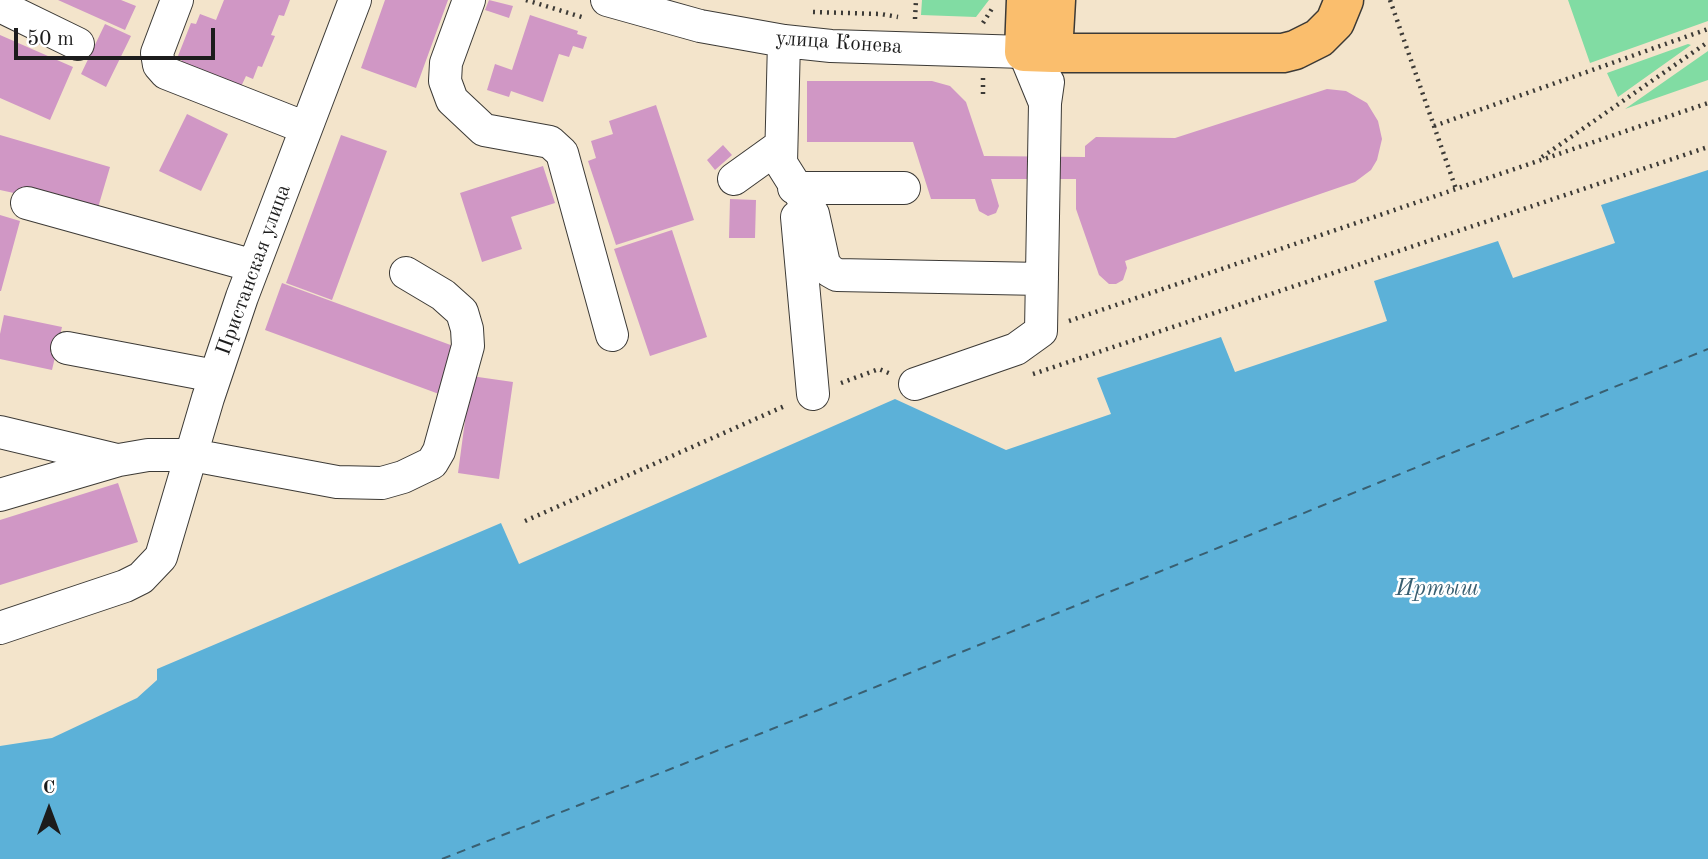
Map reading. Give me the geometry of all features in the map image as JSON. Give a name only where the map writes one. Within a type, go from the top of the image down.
[{"type":"main road","points":[[1038,52],[1056,0]]},
{"type":"main road","points":[[1038,52],[1295,50],[1319,38],[1335,22],[1344,0]]},
{"type":"main road","points":[[1010,2],[1038,52]]},
{"type":"street","points":[[177,0],[158,53],[159,65],[166,73],[306,128]]},
{"type":"street","name":"Пристанская улица","points":[[0,628],[125,586],[141,578],[161,557],[215,376],[355,0]]},
{"type":"street","points":[[469,0],[446,63],[445,81],[452,100],[484,130],[550,142],[562,153],[612,335]]},
{"type":"street","name":"улица Конева","points":[[607,0],[703,13],[784,41],[831,46],[1038,52]]},
{"type":"street","points":[[0,6],[78,44]]},
{"type":"street","points":[[784,41],[781,163],[816,223],[824,264],[837,275],[1042,279]]},
{"type":"street","points":[[915,384],[1016,349],[1041,331],[1045,103],[1038,52]]},
{"type":"street","points":[[734,179],[780,146]]},
{"type":"street","points":[[794,188],[904,188]]},
{"type":"street","points":[[794,188],[813,394]]},
{"type":"street","points":[[27,203],[254,266]]},
{"type":"street","points":[[0,495],[148,454],[192,455],[337,482],[382,483],[403,477],[432,463],[439,451],[468,346],[467,329],[462,312],[443,295],[406,273]]},
{"type":"street","points":[[66,348],[215,376]]},
{"type":"street","points":[[0,432],[119,460]]},
{"type":"path","points":[[915,19],[916,0]]},
{"type":"path","points":[[1390,0],[1456,189]]},
{"type":"path","points":[[971,22],[983,22],[1010,2]]},
{"type":"path","points":[[803,12],[881,14],[926,20]]},
{"type":"path","points":[[1434,126],[1708,29]]},
{"type":"path","points":[[1535,162],[1708,42]]},
{"type":"path","points":[[1041,331],[1708,103]]},
{"type":"path","points":[[1033,374],[1708,147]]},
{"type":"path","points":[[526,521],[813,394],[879,369],[915,384]]},
{"type":"green space","points":[[922,0],[989,0],[976,17],[921,15]]},
{"type":"green space","points":[[1568,0],[1708,0],[1708,21],[1590,63]]},
{"type":"green space","points":[[1691,45],[1618,97],[1607,73]]},
{"type":"green space","points":[[1708,51],[1708,80],[1625,109]]},
{"type":"water","name":"Иртыш","points":[[1708,170],[1708,859],[0,859],[0,746],[52,738],[137,698],[157,680],[157,669],[501,523],[519,564],[895,399],[1006,450],[1111,414],[1097,378],[1221,337],[1235,372],[1387,321],[1374,281],[1498,241],[1513,278],[1615,243],[1601,205]]},
{"type":"building","points":[[58,0],[121,0],[136,6],[125,30]]},
{"type":"building","points":[[224,0],[290,0],[284,16],[279,15],[271,35],[275,36],[262,67],[258,66],[253,79],[246,76],[239,91],[179,67],[183,57],[178,56],[191,23],[196,24],[200,14],[216,20]]},
{"type":"building","points":[[385,0],[448,0],[416,88],[361,68]]},
{"type":"building","points":[[489,0],[513,6],[509,18],[485,10]]},
{"type":"building","points":[[530,15],[578,31],[577,34],[587,37],[583,49],[573,46],[569,57],[559,54],[543,102],[511,91],[509,97],[487,90],[495,64],[512,70]]},
{"type":"building","points":[[105,24],[131,36],[106,87],[81,74]]},
{"type":"building","points":[[0,35],[73,67],[50,120],[0,98]]},
{"type":"building","points":[[807,81],[932,81],[950,86],[966,102],[984,156],[1085,157],[1085,146],[1096,137],[1175,138],[1327,89],[1346,91],[1367,103],[1378,121],[1382,139],[1377,160],[1371,170],[1355,182],[1125,261],[1127,268],[1123,280],[1109,284],[1099,275],[1076,209],[1076,179],[991,179],[999,206],[996,213],[988,216],[979,211],[975,199],[931,199],[913,142],[807,142]]},
{"type":"building","points":[[656,105],[694,220],[616,245],[588,161],[596,158],[591,141],[613,134],[609,121]]},
{"type":"building","points":[[187,114],[228,134],[201,191],[159,171]]},
{"type":"building","points":[[0,135],[110,167],[97,211],[0,190]]},
{"type":"building","points":[[341,135],[387,151],[332,300],[286,283]]},
{"type":"building","points":[[723,145],[732,155],[715,170],[707,160]]},
{"type":"building","points":[[543,166],[555,203],[511,217],[522,249],[482,262],[460,193]]},
{"type":"building","points":[[730,199],[756,200],[755,238],[729,238]]},
{"type":"building","points":[[0,215],[20,221],[1,291],[0,291]]},
{"type":"building","points":[[672,230],[707,337],[650,356],[614,249]]},
{"type":"building","points":[[282,283],[456,347],[439,394],[265,330]]},
{"type":"building","points":[[4,315],[62,327],[52,370],[0,359],[0,334]]},
{"type":"building","points":[[471,376],[513,382],[499,479],[458,473]]},
{"type":"building","points":[[118,483],[138,542],[0,585],[0,520]]},
{"type":"ferry route","points":[[442,859],[762,733],[1708,349]]}]
